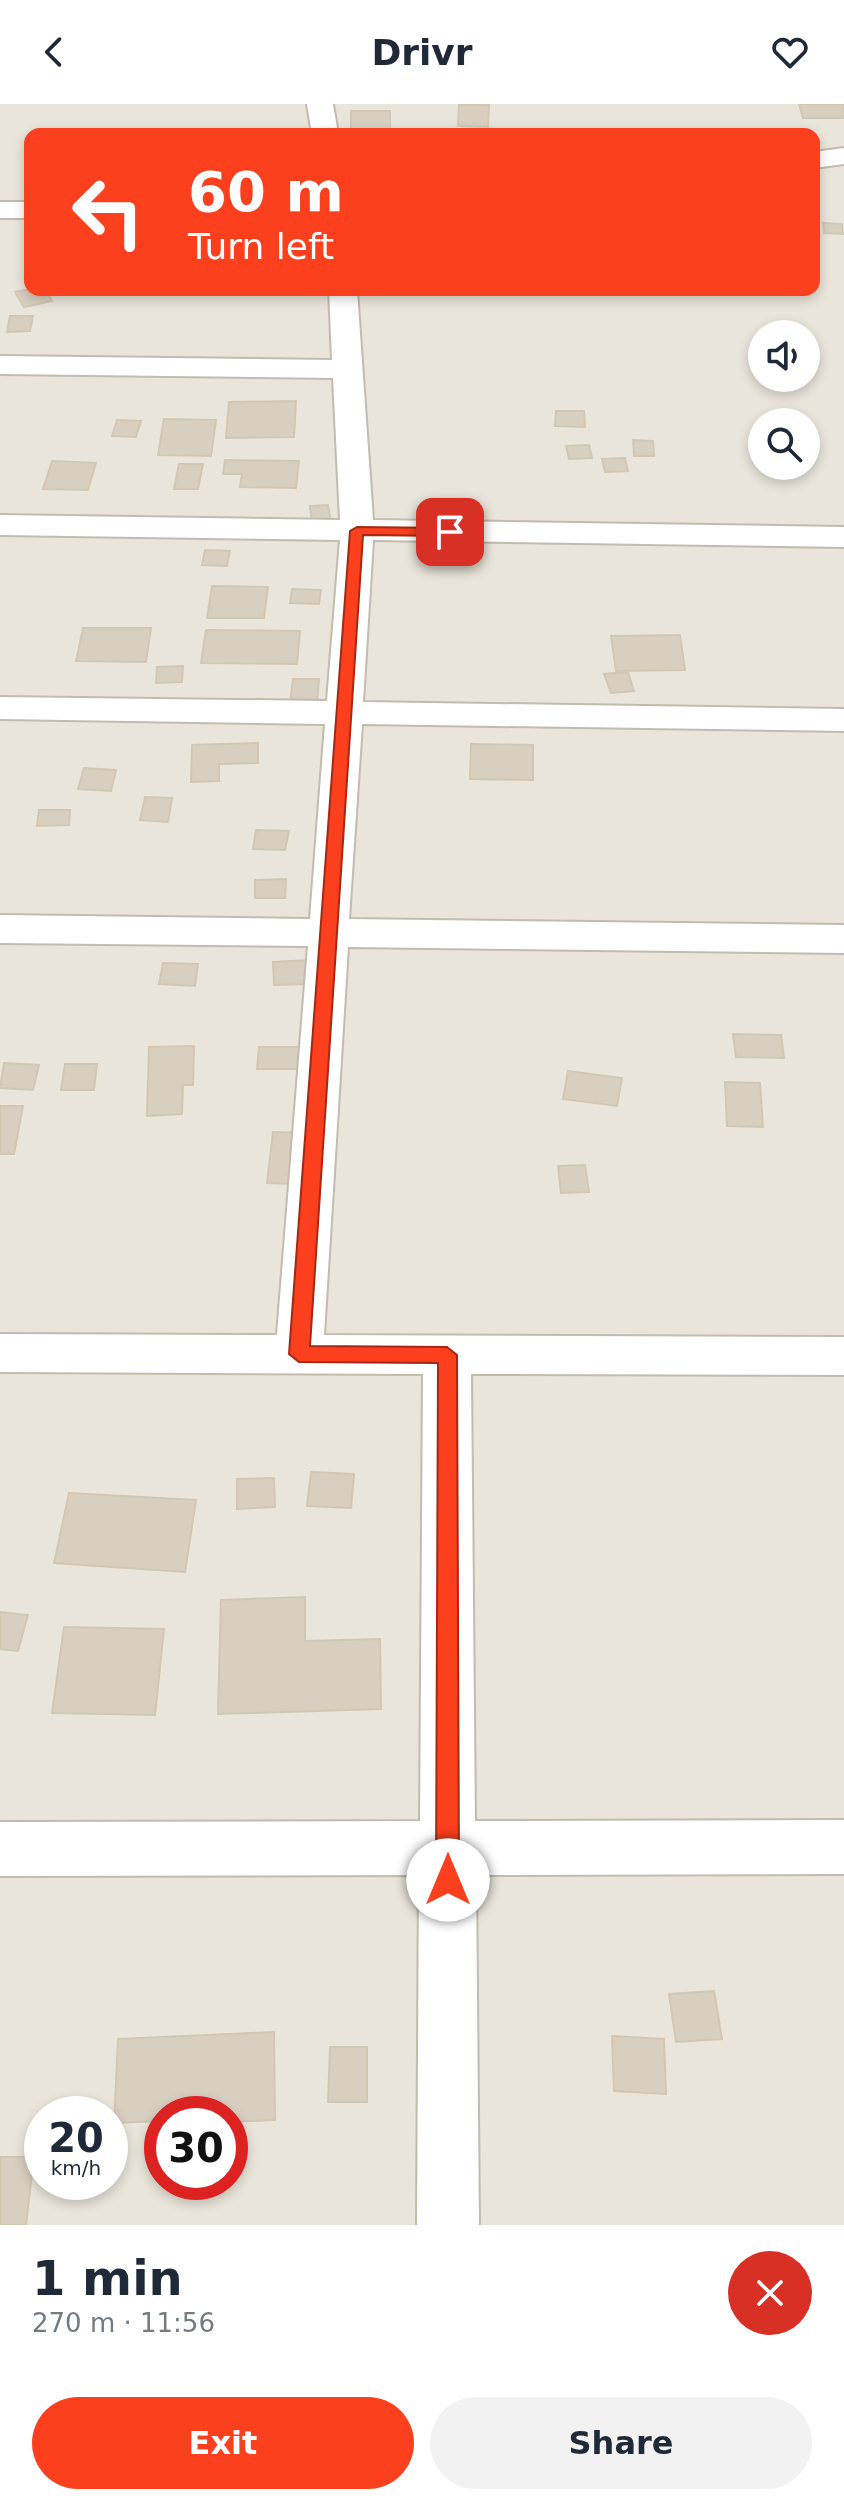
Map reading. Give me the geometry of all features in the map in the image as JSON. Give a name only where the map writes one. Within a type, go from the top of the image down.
[{"type":"street","points":[[320,104],[324,128]]},
{"type":"street","points":[[820,159],[844,156]]},
{"type":"street","points":[[0,210],[24,210]]},
{"type":"street","points":[[299,1354],[357,531],[343,296]]},
{"type":"street","points":[[0,365],[348,369]]},
{"type":"street","points":[[0,525],[844,537]]},
{"type":"street","points":[[0,708],[844,720]]},
{"type":"street","points":[[0,929],[844,939]]},
{"type":"street","points":[[0,1353],[844,1356]]},
{"type":"street","points":[[447,1355],[448,2225]]},
{"type":"street","points":[[0,1849],[844,1847]]},
{"type":"shaded area","points":[[0,104],[844,104],[844,2225],[0,2225]]},
{"type":"building","points":[[799,104],[844,104],[844,118],[803,118]]},
{"type":"building","points":[[459,105],[489,105],[488,127],[458,126]]},
{"type":"building","points":[[351,111],[390,111],[390,128],[351,128]]},
{"type":"building","points":[[823,223],[842,224],[843,234],[824,233]]},
{"type":"building","points":[[24,290],[24,296],[49,296],[52,301],[24,307],[15,292]]},
{"type":"building","points":[[10,316],[33,316],[30,331],[7,332]]},
{"type":"building","points":[[296,401],[294,437],[226,438],[229,402]]},
{"type":"building","points":[[556,411],[584,411],[585,427],[555,426]]},
{"type":"building","points":[[164,419],[216,420],[211,456],[158,455]]},
{"type":"building","points":[[117,420],[141,421],[136,437],[112,436]]},
{"type":"building","points":[[633,440],[653,441],[654,456],[634,456]]},
{"type":"building","points":[[589,445],[592,458],[569,459],[566,446]]},
{"type":"building","points":[[625,458],[628,471],[605,472],[602,459]]},
{"type":"building","points":[[225,460],[299,461],[296,488],[240,487],[242,474],[223,474]]},
{"type":"building","points":[[52,461],[96,463],[88,490],[43,489]]},
{"type":"building","points":[[179,464],[203,464],[198,489],[174,489]]},
{"type":"building","points":[[328,505],[331,523],[312,524],[310,506]]},
{"type":"building","points":[[205,550],[230,551],[227,566],[202,565]]},
{"type":"building","points":[[212,586],[268,587],[264,618],[207,618]]},
{"type":"building","points":[[292,589],[321,590],[319,604],[290,603]]},
{"type":"building","points":[[83,628],[151,628],[146,662],[76,661]]},
{"type":"building","points":[[206,630],[300,631],[297,664],[201,663]]},
{"type":"building","points":[[680,635],[685,670],[616,671],[611,636]]},
{"type":"building","points":[[183,666],[182,682],[156,683],[157,667]]},
{"type":"building","points":[[628,672],[634,691],[611,693],[604,674]]},
{"type":"building","points":[[293,679],[319,679],[317,703],[290,703]]},
{"type":"building","points":[[258,743],[258,763],[219,764],[219,781],[191,782],[192,745]]},
{"type":"building","points":[[471,744],[533,745],[533,780],[470,779]]},
{"type":"building","points":[[84,768],[116,770],[111,791],[78,789]]},
{"type":"building","points":[[145,797],[172,798],[168,822],[140,820]]},
{"type":"building","points":[[39,810],[70,810],[69,825],[37,826]]},
{"type":"building","points":[[256,830],[289,831],[285,850],[253,849]]},
{"type":"building","points":[[286,879],[285,898],[255,898],[255,880]]},
{"type":"building","points":[[310,960],[310,984],[274,985],[273,962]]},
{"type":"building","points":[[163,963],[198,964],[195,986],[159,984]]},
{"type":"building","points":[[733,1034],[781,1035],[784,1058],[736,1057]]},
{"type":"building","points":[[194,1046],[193,1085],[183,1085],[182,1114],[147,1116],[149,1047]]},
{"type":"building","points":[[259,1047],[306,1047],[305,1069],[257,1069]]},
{"type":"building","points":[[4,1063],[39,1065],[33,1090],[0,1088]]},
{"type":"building","points":[[65,1064],[97,1064],[94,1090],[61,1090]]},
{"type":"building","points":[[568,1071],[622,1078],[617,1106],[563,1099]]},
{"type":"building","points":[[725,1082],[760,1083],[763,1127],[727,1126]]},
{"type":"building","points":[[0,1106],[23,1106],[14,1154],[0,1154]]},
{"type":"building","points":[[273,1132],[304,1133],[299,1184],[267,1183]]},
{"type":"building","points":[[585,1165],[589,1192],[561,1193],[558,1166]]},
{"type":"building","points":[[311,1472],[354,1474],[351,1508],[307,1506]]},
{"type":"building","points":[[274,1478],[275,1507],[237,1509],[237,1479]]},
{"type":"building","points":[[69,1493],[196,1500],[185,1572],[54,1563]]},
{"type":"building","points":[[305,1597],[305,1641],[380,1639],[381,1709],[218,1714],[221,1600]]},
{"type":"building","points":[[0,1612],[28,1615],[18,1651],[0,1649]]},
{"type":"building","points":[[64,1627],[164,1629],[155,1715],[52,1713]]},
{"type":"building","points":[[714,1991],[722,2039],[676,2042],[669,1994]]},
{"type":"building","points":[[274,2032],[275,2120],[248,2121],[248,2096],[144,2096],[144,2122],[128,2122],[128,2096],[115,2096],[118,2039]]},
{"type":"building","points":[[612,2036],[664,2039],[666,2094],[614,2091]]},
{"type":"building","points":[[330,2047],[367,2047],[367,2102],[328,2102]]},
{"type":"building","points":[[0,2157],[24,2157],[24,2200],[29,2200],[26,2225],[0,2225]]},
{"type":"route","points":[[448,1880],[447,1355],[299,1354],[357,531],[450,532]]}]
